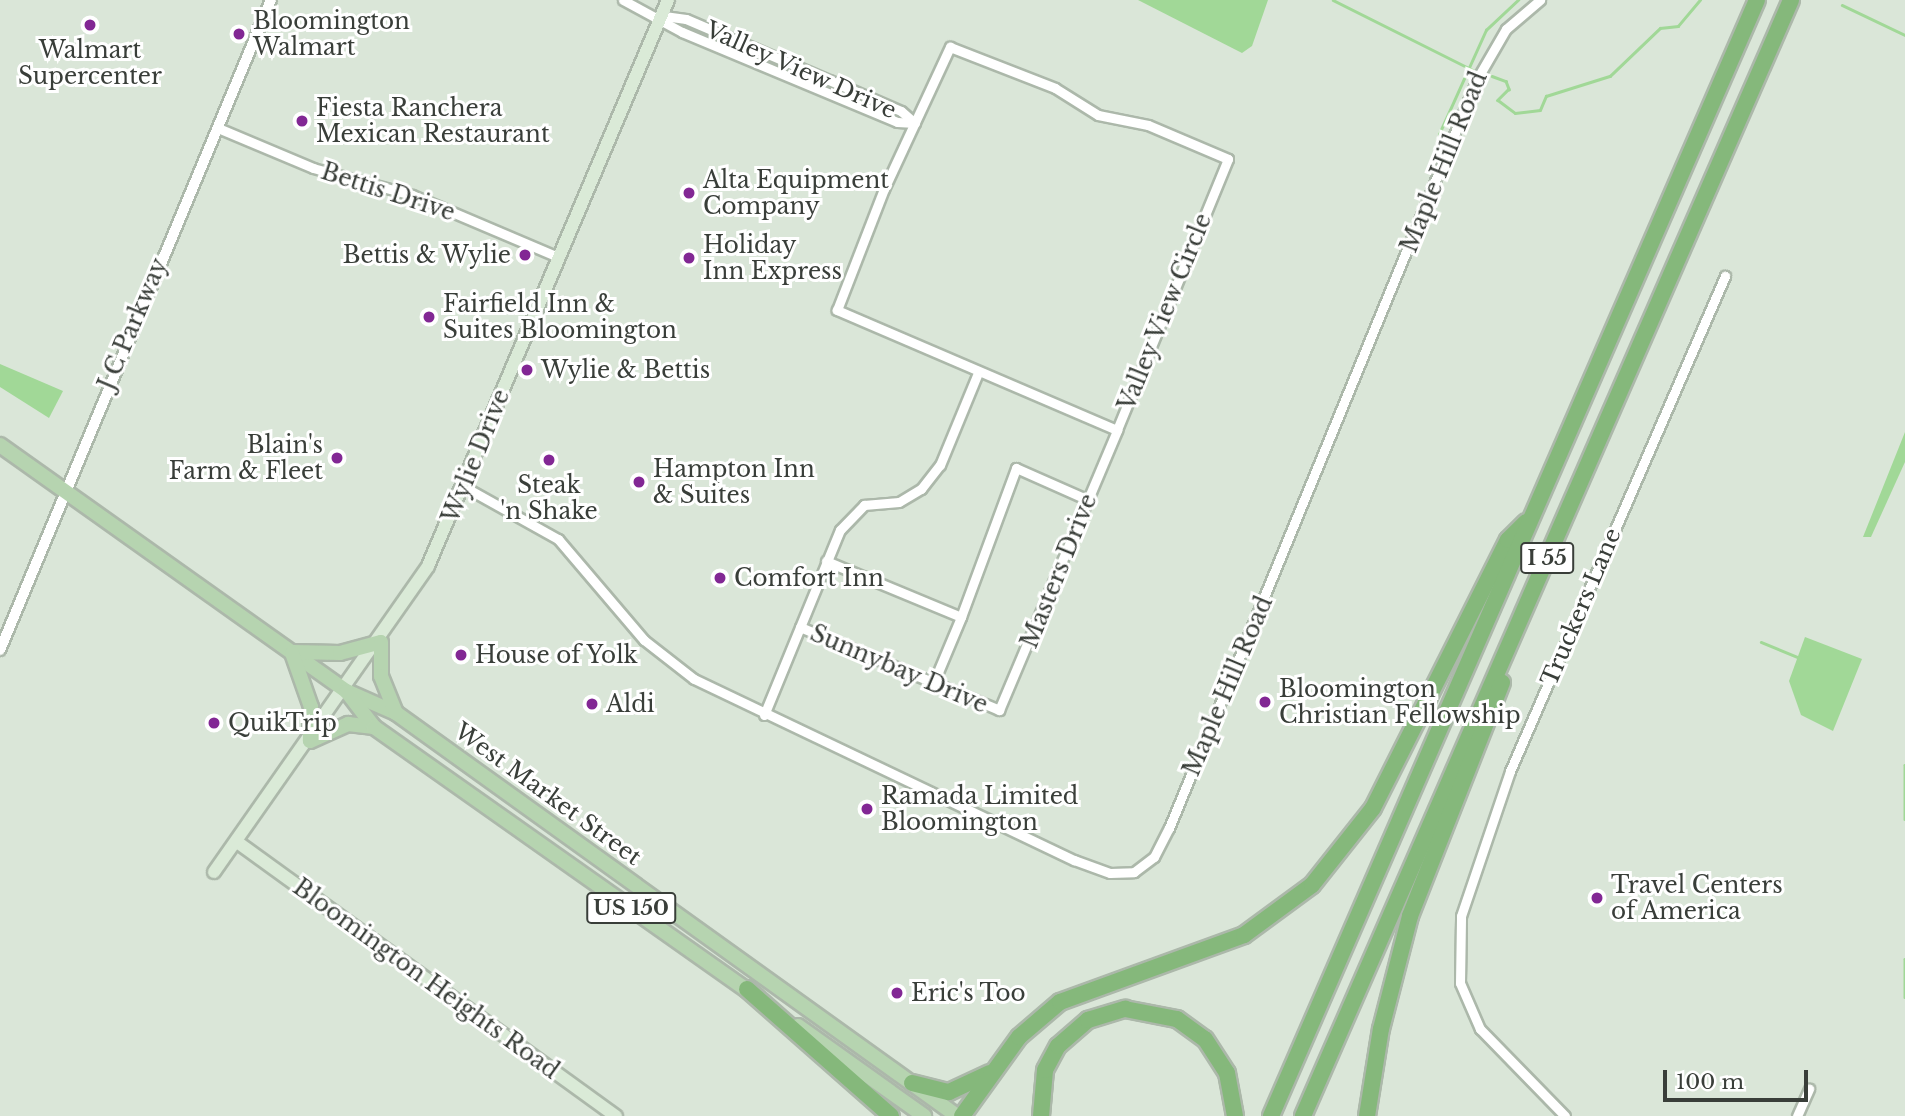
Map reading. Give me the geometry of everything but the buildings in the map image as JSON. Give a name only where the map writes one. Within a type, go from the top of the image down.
[{"type":"highway","name":"I 55","points":[[1271,1116],[1758,0]]},
{"type":"highway","name":"I 55","points":[[1303,1116],[1791,0]]},
{"type":"highway","points":[[960,1116],[1018,1037],[1060,1002],[1244,935],[1312,885],[1361,828],[1508,540],[1533,516]]},
{"type":"highway","points":[[1367,1116],[1381,1029],[1410,916],[1494,712],[1514,636]]},
{"type":"highway","points":[[747,989],[891,1116]]},
{"type":"highway","points":[[1041,1116],[1045,1070],[1058,1046],[1088,1020],[1125,1009],[1177,1019],[1205,1039],[1227,1073],[1235,1116]]},
{"type":"highway","points":[[912,1083],[949,1092],[995,1070]]},
{"type":"main road","name":"Wylie Drive","points":[[214,872],[381,642],[428,566],[668,0]]},
{"type":"main road","name":"West Market Street","points":[[0,445],[346,691],[396,713],[960,1116]]},
{"type":"main road","points":[[374,727],[348,724],[310,741],[311,707],[291,652],[340,653],[381,642],[381,676],[396,713]]},
{"type":"main road","name":"West Market Street","points":[[346,691],[374,727],[924,1116]]},
{"type":"main road","name":"Bloomington Heights Road","points":[[237,842],[616,1116]]},
{"type":"street","name":"J C Parkway","points":[[0,650],[63,490],[271,0]]},
{"type":"street","name":"Valley View Drive","points":[[623,0],[661,16],[682,32],[897,122],[915,124]]},
{"type":"street","name":"Maple Hill Road","points":[[463,486],[513,509],[572,551],[644,640],[694,679],[764,715],[1099,870],[1127,874],[1149,863],[1179,804],[1477,79],[1506,29],[1539,0]]},
{"type":"street","name":"Valley View Circle","points":[[957,47],[1055,88],[1098,115],[1148,125],[1228,159],[1116,430],[978,373],[841,316],[835,306],[943,56],[957,47]]},
{"type":"street","name":"Bettis Drive","points":[[218,128],[313,168],[412,195],[558,257]]},
{"type":"street","name":"Truckers Lane","points":[[1565,1116],[1476,1023],[1457,966],[1461,916],[1510,771],[1725,276]]},
{"type":"street","points":[[764,715],[826,561],[849,516],[864,505],[900,502],[927,481],[978,373]]},
{"type":"street","name":"Masters Drive","points":[[999,710],[1116,430]]},
{"type":"street","points":[[933,684],[961,617],[1016,468],[1086,499]]},
{"type":"street","points":[[826,561],[961,617]]},
{"type":"street","name":"Sunnybay Drive","points":[[800,627],[999,710]]},
{"type":"street","points":[[1797,1116],[1809,1089]]},
{"type":"shaded area","points":[[1138,0],[1268,0],[1252,46],[1242,53]]},
{"type":"shaded area","points":[[0,364],[63,391],[49,418],[0,387]]},
{"type":"shaded area","points":[[1905,432],[1905,462],[1871,537],[1863,537]]},
{"type":"shaded area","points":[[1805,637],[1862,659],[1833,731],[1801,715],[1789,681]]},
{"type":"waterway","points":[[1333,0],[1473,70]]},
{"type":"waterway","points":[[1439,134],[1486,30],[1518,0]]},
{"type":"waterway","points":[[1492,76],[1506,81],[1509,89],[1498,100],[1515,113],[1540,110],[1546,96],[1610,76],[1660,28],[1678,26],[1700,0]]},
{"type":"waterway","points":[[1842,5],[1905,35]]},
{"type":"waterway","points":[[1761,642],[1800,658]]},
{"type":"waterway","points":[[1905,765],[1905,819]]},
{"type":"waterway","points":[[1905,959],[1905,997]]},
{"type":"place","name":"Walmart Supercenter","points":[[90,25]]},
{"type":"place","name":"Bloomington Walmart","points":[[239,34]]},
{"type":"place","name":"Fiesta Ranchera Mexican Restaurant","points":[[302,121]]},
{"type":"place","name":"Alta Equipment Company","points":[[689,193]]},
{"type":"place","name":"Bettis & Wylie","points":[[525,255]]},
{"type":"place","name":"Holiday Inn Express","points":[[689,258]]},
{"type":"place","name":"Fairfield Inn & Suites Bloomington","points":[[429,317]]},
{"type":"place","name":"Wylie & Bettis","points":[[527,370]]},
{"type":"place","name":"Blain's Farm & Fleet","points":[[337,458]]},
{"type":"place","name":"Steak 'n Shake","points":[[549,460]]},
{"type":"place","name":"Hampton Inn & Suites","points":[[639,482]]},
{"type":"place","name":"Comfort Inn","points":[[720,578]]},
{"type":"place","name":"House of Yolk","points":[[461,655]]},
{"type":"place","name":"Bloomington Christian Fellowship","points":[[1265,702]]},
{"type":"place","name":"Aldi","points":[[592,704]]},
{"type":"place","name":"QuikTrip","points":[[214,723]]},
{"type":"place","name":"Ramada Limited Bloomington","points":[[867,809]]},
{"type":"place","name":"Travel Centers of America","points":[[1597,898]]},
{"type":"place","name":"Eric's Too","points":[[897,993]]}]
